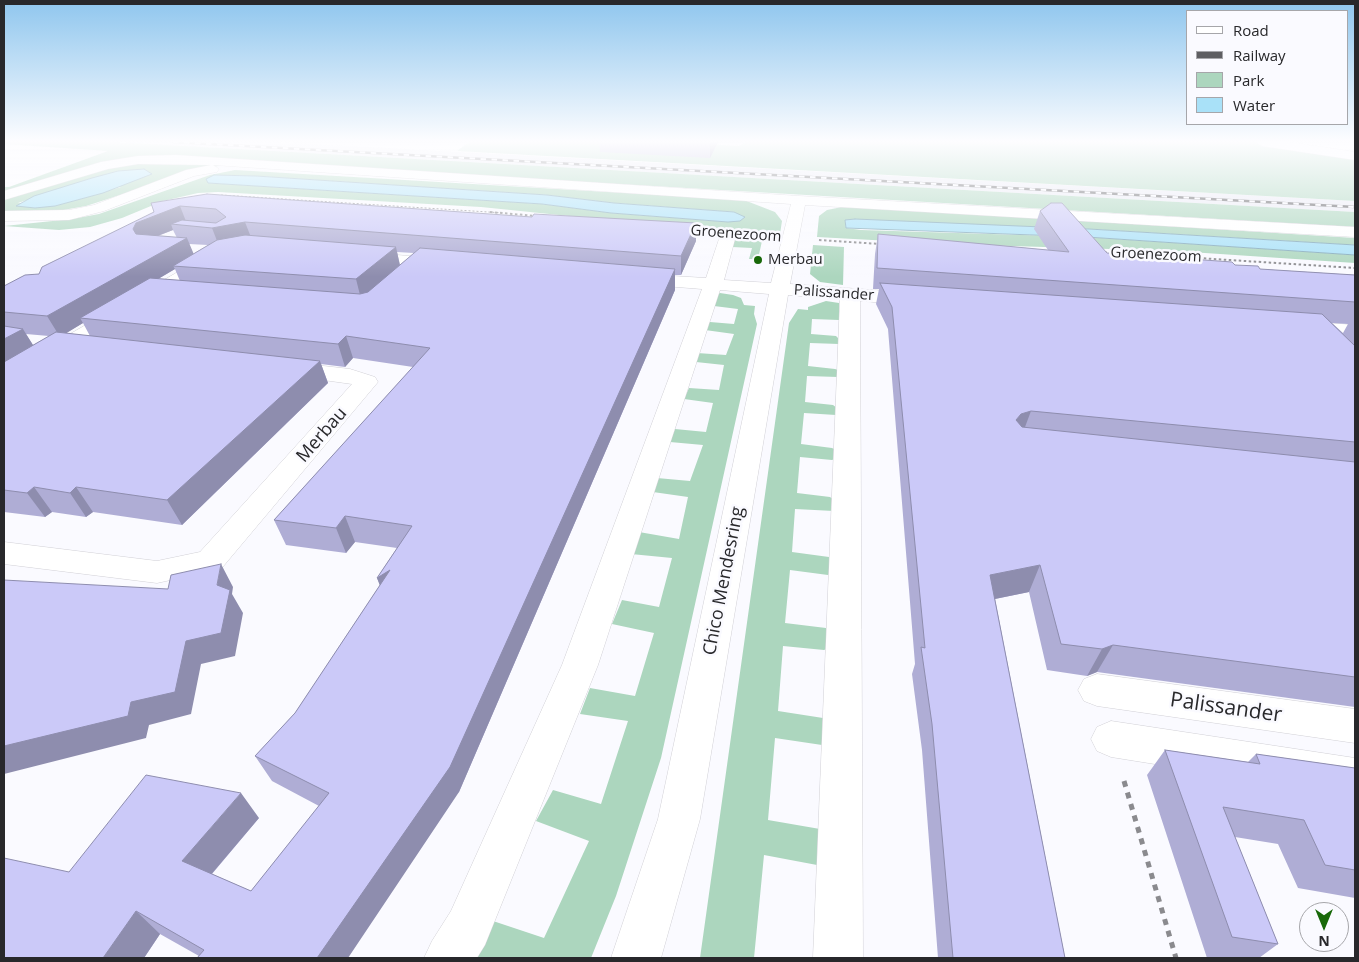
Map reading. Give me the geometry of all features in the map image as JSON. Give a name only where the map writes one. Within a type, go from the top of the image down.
[{"type":"street","name":"Groenezoom","points":[[4,196],[38,187]]},
{"type":"street","name":"Groenezoom","points":[[4,216],[70,215],[99,208],[154,187]]},
{"type":"street","name":"Groenezoom","points":[[600,187],[1355,232]]},
{"type":"street","name":"Chico Mendesring","points":[[636,958],[679,819],[789,238],[799,200]]},
{"type":"street","points":[[449,958],[468,928],[580,665],[713,285],[727,239]]},
{"type":"street","points":[[4,381],[223,252],[190,250]]},
{"type":"street","points":[[340,255],[458,265]]},
{"type":"street","points":[[396,281],[419,262]]},
{"type":"street","points":[[625,278],[779,290]]},
{"type":"street","name":"Palissander","points":[[779,290],[929,300]]},
{"type":"street","points":[[158,291],[188,294]]},
{"type":"street","points":[[838,958],[850,294]]},
{"type":"street","points":[[1285,325],[1355,331]]},
{"type":"street","points":[[1315,328],[1335,348]]},
{"type":"street","points":[[23,342],[102,350]]},
{"type":"street","name":"Merbau","points":[[4,553],[157,572],[210,561],[367,382],[350,376],[260,367]]},
{"type":"street","name":"Palissander","points":[[1097,690],[1355,726]]},
{"type":"street","points":[[1111,739],[1355,777]]},
{"type":"path","points":[[217,195],[480,210],[537,216]]},
{"type":"path","name":"Groenezoom","points":[[789,238],[881,244]]},
{"type":"path","name":"Groenezoom","points":[[1100,252],[1355,268]]},
{"type":"path","points":[[1111,739],[1176,958]]},
{"type":"shaded area","points":[[910,187],[1097,187],[1355,201],[1355,212]]},
{"type":"green space","points":[[4,187],[30,187],[4,193]]},
{"type":"green space","points":[[44,187],[66,187],[18,203],[55,206],[121,187],[145,187],[86,206],[63,210],[4,212],[4,200]]},
{"type":"green space","points":[[176,187],[270,187],[542,204],[611,213],[728,222],[734,212],[614,203],[547,195],[423,187],[522,187],[744,200],[775,212],[782,221],[780,234],[667,226],[481,207],[218,192],[198,193],[163,201],[122,218],[90,227],[59,230],[4,226],[72,219],[99,214]]},
{"type":"green space","points":[[667,187],[910,187],[1355,212],[1355,227]]},
{"type":"green space","points":[[1102,187],[1355,187],[1355,201]]},
{"type":"green space","points":[[847,206],[1355,238],[1355,245],[1089,229],[845,220],[846,228],[861,230],[1087,237],[1355,255],[1355,263],[1175,251],[946,244],[817,237],[819,216],[827,210]]},
{"type":"green space","points":[[735,239],[762,241],[758,259],[749,259],[752,248],[732,247]]},
{"type":"green space","points":[[813,245],[844,247],[843,285],[820,282],[810,274]]},
{"type":"green space","points":[[720,293],[741,298],[744,305],[755,306],[754,314],[757,324],[661,758],[616,896],[591,958],[470,958],[490,920],[544,938],[589,841],[536,821],[553,790],[601,804],[628,721],[580,714],[590,688],[635,696],[654,633],[612,624],[622,600],[659,607],[672,558],[631,554],[639,532],[679,539],[688,497],[653,492],[657,478],[690,481],[703,445],[670,442],[675,429],[706,432],[713,403],[684,399],[689,388],[719,390],[724,365],[696,362],[697,353],[726,355],[734,334],[705,330],[707,323],[710,322],[734,324],[738,309],[714,306],[716,295]]},
{"type":"green space","points":[[826,301],[839,303],[839,320],[812,319],[811,334],[836,336],[839,339],[839,344],[810,343],[808,366],[838,370],[838,377],[807,376],[805,402],[833,405],[837,408],[836,415],[804,413],[801,444],[832,448],[836,450],[835,459],[800,457],[797,493],[830,497],[834,500],[834,511],[795,509],[792,552],[829,557],[833,560],[832,573],[828,575],[790,570],[785,623],[826,628],[830,632],[829,648],[824,650],[783,646],[778,711],[823,718],[822,745],[775,738],[768,820],[820,829],[817,865],[764,855],[754,958],[700,958],[789,323],[798,309],[808,310],[808,307]]},
{"type":"water","points":[[63,187],[119,187],[55,206],[35,208],[16,206],[34,196]]},
{"type":"water","points":[[270,187],[423,187],[547,195],[614,203],[734,212],[745,217],[740,221],[728,222],[611,213],[542,204]]},
{"type":"water","points":[[845,220],[1089,229],[1355,245],[1355,255],[1087,237],[846,228]]},
{"type":"building","points":[[207,194],[532,217],[534,214],[696,223],[681,256],[245,222],[212,228],[171,224],[182,220],[216,223],[226,217],[216,209],[180,206],[136,223],[133,229],[136,234],[187,238],[47,316],[4,312],[4,286],[25,275],[39,274],[42,267],[154,212],[151,203]]},
{"type":"building","points":[[1051,203],[1062,203],[1107,253],[1232,262],[1235,265],[1258,266],[1260,269],[1355,275],[1355,302],[877,268],[878,234],[1069,252],[1040,211]]},
{"type":"building","points":[[245,235],[396,247],[356,279],[173,266],[217,240]]},
{"type":"building","points":[[420,248],[675,269],[450,767],[317,958],[197,958],[204,950],[136,911],[103,958],[4,958],[4,858],[69,872],[146,775],[241,793],[182,861],[251,891],[329,793],[255,756],[295,713],[390,570],[377,578],[412,526],[345,516],[336,528],[274,520],[430,348],[346,336],[338,344],[80,318],[150,278],[360,294],[368,292]]},
{"type":"building","points":[[880,283],[1322,314],[1355,346],[1355,442],[1031,411],[1021,414],[1016,420],[1022,427],[1355,462],[1355,677],[1113,645],[1102,649],[1061,644],[1040,565],[990,575],[1065,958],[953,958],[932,724],[921,647],[925,648],[892,307]]},
{"type":"building","points":[[4,326],[23,329],[4,339]]},
{"type":"building","points":[[56,332],[320,361],[167,500],[76,487],[70,493],[34,487],[27,493],[4,490],[4,362]]},
{"type":"building","points":[[221,564],[217,585],[230,590],[221,633],[186,641],[175,692],[131,702],[128,716],[4,746],[4,580],[168,589],[171,575]]},
{"type":"building","points":[[1165,750],[1260,764],[1256,754],[1355,768],[1355,870],[1325,865],[1304,820],[1223,807],[1278,944],[1232,937]]},
{"type":"railway","points":[[989,187],[1355,207]]},
{"type":"place","name":"Merbau","points":[[758,260]]}]
